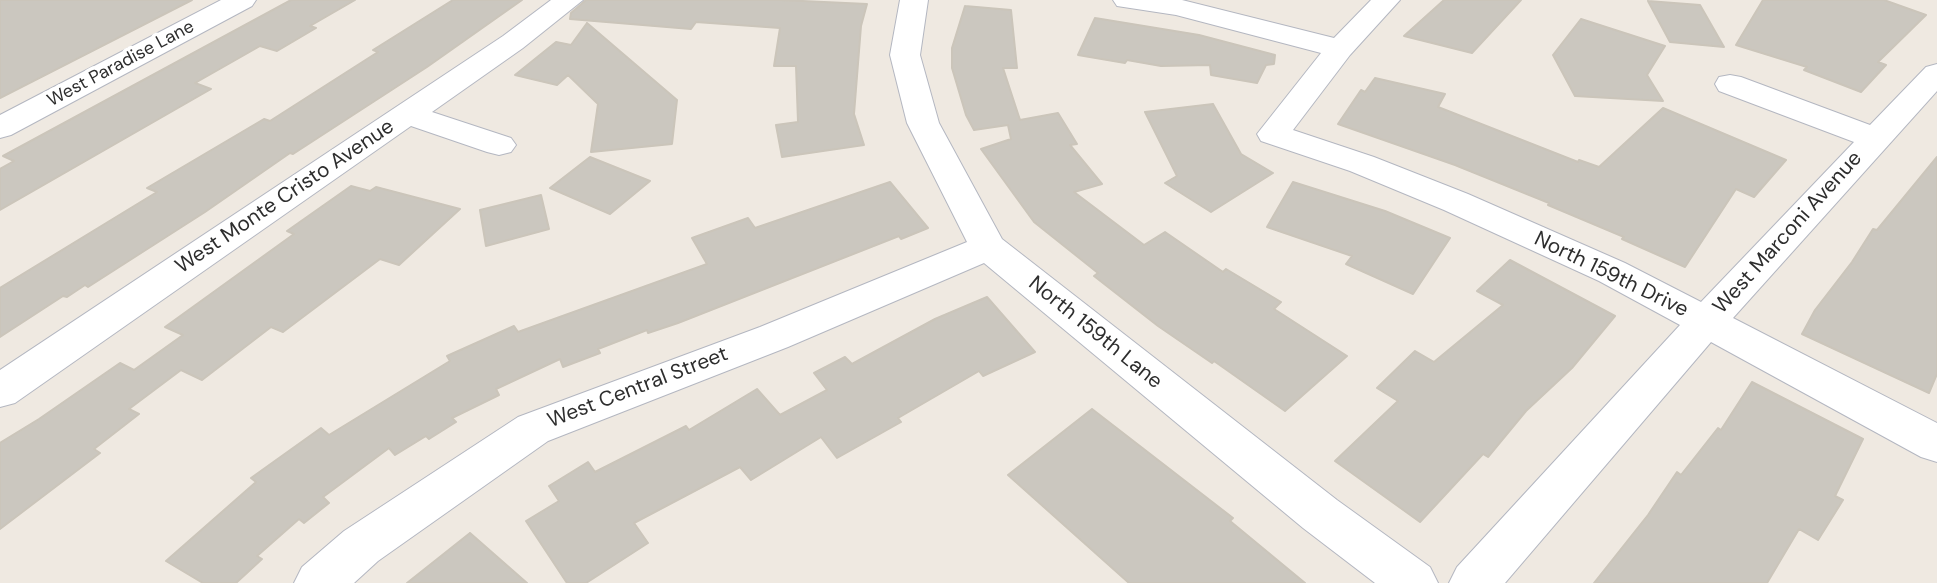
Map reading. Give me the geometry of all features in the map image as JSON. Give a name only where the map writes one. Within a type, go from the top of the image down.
[{"type":"street","name":"West Paradise Lane","points":[[0,128],[242,0]]},
{"type":"street","name":"West Monte Cristo Avenue","points":[[0,391],[407,114],[569,0]]},
{"type":"street","name":"North 159th Lane","points":[[914,0],[905,55],[923,124],[988,247],[1320,514],[1413,583]]},
{"type":"street","points":[[1127,0],[1254,25],[1340,49],[1386,0]]},
{"type":"street","name":"North 159th Drive","points":[[1340,49],[1273,134],[1362,164],[1456,201],[1612,272],[1937,444]]},
{"type":"street","name":"West Marconi Avenue","points":[[1474,583],[1707,321],[1937,73]]},
{"type":"street","points":[[1730,84],[1874,138]]},
{"type":"street","points":[[407,114],[499,145]]},
{"type":"street","name":"West Central Street","points":[[319,583],[361,546],[533,429],[774,337],[988,247]]},
{"type":"building","points":[[0,0],[192,0],[0,98]]},
{"type":"building","points":[[291,0],[355,0],[310,26],[316,28],[277,51],[260,46],[195,83],[211,89],[0,210],[0,169],[14,161],[3,156]]},
{"type":"building","points":[[453,0],[522,0],[427,67],[293,154],[290,153],[205,212],[88,287],[85,285],[67,297],[63,296],[0,337],[0,288],[157,192],[147,188],[264,119],[270,121],[378,52],[373,50]]},
{"type":"building","points":[[586,0],[781,0],[867,4],[861,26],[854,114],[864,145],[782,157],[776,125],[798,122],[796,66],[774,66],[780,28],[696,22],[691,29],[570,19],[571,13]]},
{"type":"building","points":[[1444,0],[1521,0],[1472,53],[1404,36]]},
{"type":"building","points":[[1763,0],[1884,0],[1926,15],[1878,62],[1886,65],[1861,92],[1804,70],[1807,67],[1736,45]]},
{"type":"building","points":[[1648,1],[1700,5],[1724,47],[1670,42]]},
{"type":"building","points":[[965,6],[1011,10],[1017,68],[1003,68],[1020,120],[1058,113],[1077,144],[1070,145],[1102,184],[1074,192],[1144,245],[1165,232],[1223,272],[1226,269],[1281,302],[1274,309],[1347,356],[1285,411],[1158,326],[1094,276],[1098,273],[1034,222],[981,149],[1011,139],[1008,125],[974,130],[966,115],[952,68],[952,48]]},
{"type":"building","points":[[1095,18],[1199,35],[1275,55],[1274,64],[1266,65],[1257,83],[1211,75],[1210,65],[1161,66],[1078,55]]},
{"type":"building","points":[[1581,19],[1665,46],[1647,75],[1663,101],[1575,96],[1553,55]]},
{"type":"building","points":[[587,23],[677,100],[672,144],[591,152],[598,104],[568,75],[557,85],[515,75],[556,42],[571,45]]},
{"type":"building","points":[[1375,78],[1445,94],[1438,107],[1578,162],[1579,160],[1599,167],[1663,108],[1786,160],[1754,197],[1736,189],[1685,267],[1622,239],[1624,237],[1548,205],[1549,203],[1455,165],[1338,124],[1361,90],[1365,92]]},
{"type":"building","points":[[1213,104],[1241,154],[1273,173],[1211,212],[1165,183],[1177,176],[1145,112]]},
{"type":"building","points":[[590,157],[650,181],[610,214],[550,188]]},
{"type":"building","points":[[1937,157],[1937,374],[1929,393],[1802,334],[1815,310],[1852,262],[1873,229],[1877,230]]},
{"type":"building","points":[[890,182],[928,228],[901,239],[899,236],[678,323],[648,333],[647,330],[598,349],[600,353],[563,367],[560,359],[496,389],[499,395],[452,418],[456,422],[429,439],[426,436],[395,455],[389,448],[323,497],[329,503],[304,523],[299,519],[257,556],[262,559],[236,583],[203,583],[166,561],[256,482],[251,478],[321,428],[329,435],[450,361],[447,356],[514,326],[518,332],[707,264],[692,238],[748,218],[755,228]]},
{"type":"building","points":[[1293,182],[1385,211],[1450,238],[1413,294],[1346,264],[1352,256],[1267,227]]},
{"type":"building","points":[[351,186],[370,191],[376,187],[460,209],[399,265],[380,259],[283,332],[271,327],[202,380],[181,370],[129,409],[139,414],[94,449],[100,453],[0,529],[0,443],[120,363],[134,370],[183,335],[165,327],[294,234],[287,231]]},
{"type":"building","points":[[541,195],[549,229],[486,246],[480,210]]},
{"type":"building","points":[[1510,260],[1615,316],[1572,368],[1526,411],[1488,457],[1483,454],[1420,522],[1335,461],[1398,401],[1377,388],[1415,351],[1434,362],[1503,305],[1477,291]]},
{"type":"building","points":[[987,297],[1035,352],[983,376],[979,371],[898,418],[901,422],[837,458],[821,437],[751,480],[740,467],[634,523],[648,543],[586,583],[567,583],[526,521],[559,501],[549,486],[588,462],[595,472],[686,426],[689,430],[757,389],[780,415],[827,390],[814,373],[845,357],[852,364],[935,319]]},
{"type":"building","points":[[1752,382],[1863,439],[1835,496],[1843,500],[1818,540],[1799,529],[1767,583],[1594,583],[1648,515],[1677,472],[1681,475],[1718,428],[1721,430]]},
{"type":"building","points":[[1092,409],[1233,518],[1230,521],[1305,583],[1129,583],[1008,475]]},
{"type":"building","points":[[470,533],[527,583],[407,583]]}]
